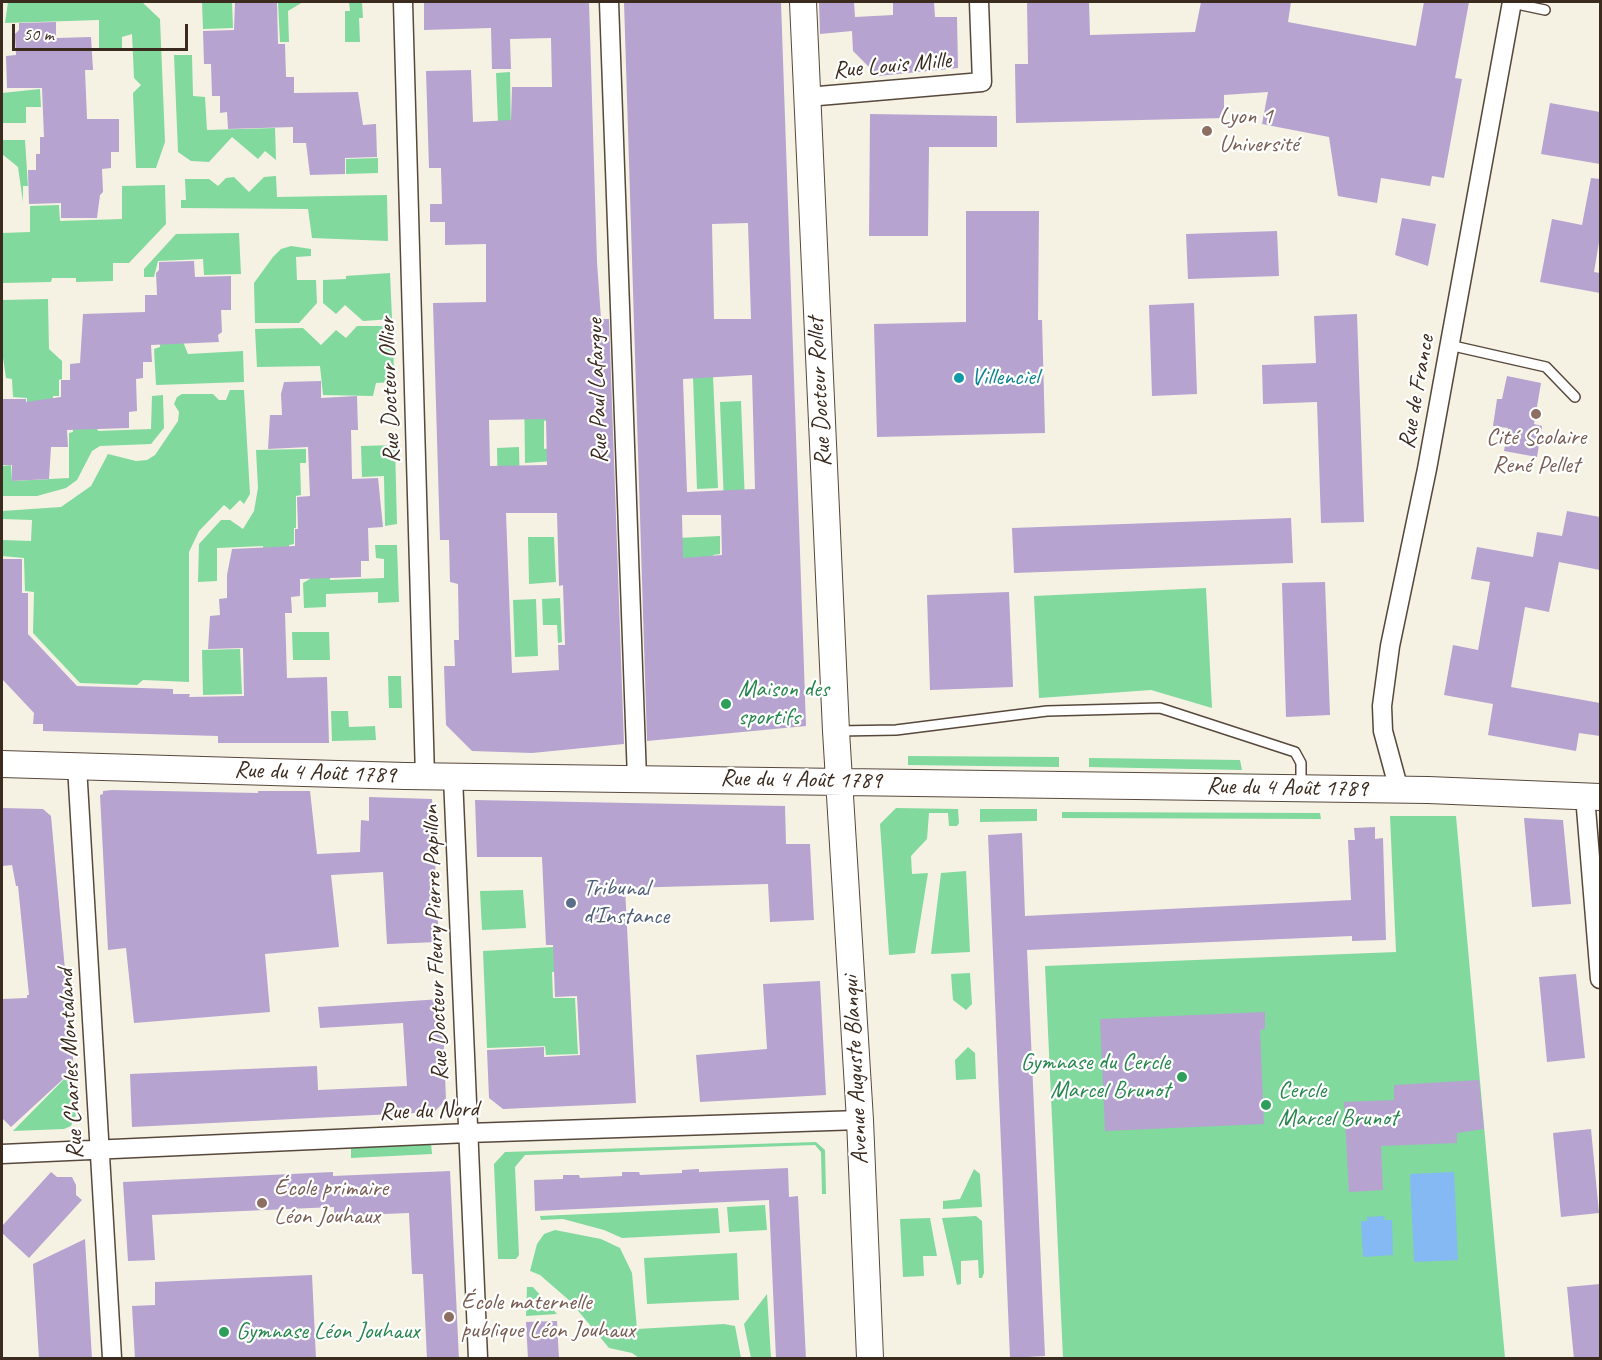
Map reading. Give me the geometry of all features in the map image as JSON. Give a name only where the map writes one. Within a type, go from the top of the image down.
[{"type":"main road","name":"Rue Docteur Rollet","points":[[803,2],[839,782]]},
{"type":"main road","name":"Rue du 4 Août 1789","points":[[2,764],[425,777],[1399,790],[1593,797]]},
{"type":"main road","name":"Avenue Auguste Blanqui","points":[[839,782],[860,1120],[870,1359]]},
{"type":"street","name":"Rue Docteur Ollier","points":[[403,2],[425,777]]},
{"type":"street","name":"Rue Paul Lafargue","points":[[609,2],[637,779]]},
{"type":"street","name":"Rue Louis Mille","points":[[807,97],[982,82],[979,2]]},
{"type":"street","name":"Rue de France","points":[[1399,790],[1383,731],[1382,706],[1390,646],[1449,345],[1512,2]]},
{"type":"street","name":"Rue Charles Montaland","points":[[77,766],[112,1359]]},
{"type":"street","name":"Rue Docteur Fleury Pierre Papillon","points":[[453,777],[478,1359]]},
{"type":"street","points":[[1593,797],[1600,979]]},
{"type":"street","name":"Rue du Nord","points":[[2,1154],[468,1132],[860,1120]]},
{"type":"lane","points":[[1512,2],[1545,10]]},
{"type":"lane","points":[[1449,345],[1546,367],[1575,397]]},
{"type":"lane","points":[[836,731],[896,729],[1047,711],[1160,708],[1295,752],[1301,763],[1301,789]]},
{"type":"green space","points":[[8,2],[142,2],[160,19],[165,142],[156,168],[136,168],[133,93],[141,85],[134,78],[132,34],[122,37],[122,48],[99,48],[99,20],[5,23]]},
{"type":"green space","points":[[202,2],[232,2],[233,28],[203,29]]},
{"type":"green space","points":[[278,2],[303,2],[288,11],[289,42],[280,42]]},
{"type":"green space","points":[[349,2],[362,2],[363,18],[359,18],[360,42],[345,42],[345,11],[350,11]]},
{"type":"green space","points":[[174,55],[192,55],[193,96],[205,97],[207,130],[275,128],[276,160],[265,151],[258,159],[232,137],[209,162],[191,161],[178,152]]},
{"type":"green space","points":[[510,72],[512,199],[498,122],[496,73]]},
{"type":"green space","points":[[40,89],[41,107],[26,107],[26,123],[2,123],[2,93]]},
{"type":"green space","points":[[2,140],[25,140],[28,186],[23,186],[23,202],[18,167],[2,154]]},
{"type":"green space","points":[[378,158],[378,173],[346,174],[346,159]]},
{"type":"green space","points":[[276,176],[277,197],[387,195],[388,241],[312,238],[308,209],[181,208],[181,200],[186,200],[185,179],[209,179],[218,186],[226,178],[234,177],[249,192],[264,177]]},
{"type":"green space","points":[[165,185],[166,224],[129,263],[113,263],[113,281],[76,282],[76,278],[52,278],[51,282],[2,283],[2,233],[30,232],[30,206],[59,205],[60,221],[122,219],[122,186]]},
{"type":"green space","points":[[239,233],[241,274],[204,275],[203,259],[158,261],[154,277],[144,277],[144,269],[176,234]]},
{"type":"green space","points":[[291,246],[311,249],[311,256],[296,257],[297,280],[316,280],[317,303],[299,323],[255,323],[254,283],[281,249]]},
{"type":"green space","points":[[390,273],[392,319],[363,321],[345,305],[336,314],[323,303],[323,280]]},
{"type":"green space","points":[[48,299],[49,349],[62,361],[59,396],[53,396],[53,412],[27,407],[27,398],[13,397],[12,379],[6,378],[2,351],[2,300]]},
{"type":"green space","points":[[357,326],[393,326],[394,382],[376,383],[373,396],[323,395],[320,366],[257,367],[255,329],[303,328],[321,345],[336,330],[346,338]]},
{"type":"green space","points":[[179,332],[188,354],[243,351],[244,382],[156,385],[154,349],[160,347],[161,333]]},
{"type":"green space","points":[[713,376],[718,488],[697,489],[693,377]]},
{"type":"green space","points":[[524,383],[549,420],[544,421],[544,449],[553,448],[554,461],[525,463]]},
{"type":"green space","points":[[230,390],[244,390],[250,494],[244,504],[240,500],[230,510],[224,505],[199,531],[189,552],[189,682],[143,680],[137,685],[80,683],[33,633],[34,592],[25,591],[24,558],[2,556],[2,540],[31,541],[32,520],[2,519],[2,511],[61,507],[91,486],[108,454],[136,461],[147,460],[155,455],[178,421],[179,412],[174,404],[177,397],[182,394],[213,394],[219,400],[226,400]]},
{"type":"green space","points":[[163,395],[164,428],[151,444],[100,446],[92,451],[77,480],[66,488],[37,496],[2,496],[2,466],[11,465],[12,481],[69,478],[69,433],[73,432],[72,417],[95,423],[98,431],[151,429],[152,396]]},
{"type":"green space","points":[[741,401],[745,503],[724,504],[720,402]]},
{"type":"green space","points":[[395,445],[397,524],[385,526],[384,476],[362,477],[361,446]]},
{"type":"green space","points":[[519,447],[520,493],[498,494],[497,448]]},
{"type":"green space","points":[[306,449],[306,463],[300,463],[301,495],[296,496],[296,528],[294,528],[294,544],[289,545],[290,561],[264,556],[263,546],[217,548],[217,581],[198,582],[199,544],[221,520],[230,520],[243,529],[254,511],[258,488],[256,450]]},
{"type":"green space","points":[[720,536],[720,554],[713,555],[715,582],[678,562],[677,538]]},
{"type":"green space","points":[[528,537],[554,537],[556,582],[529,584]]},
{"type":"green space","points":[[375,545],[397,545],[399,602],[378,603],[378,592],[326,594],[326,607],[304,608],[303,583],[310,579],[310,566],[330,570],[330,580],[384,578],[384,559],[376,558]]},
{"type":"green space","points":[[1206,588],[1212,708],[1151,690],[1039,698],[1034,596]]},
{"type":"green space","points":[[560,598],[562,642],[558,643],[557,625],[543,625],[542,599]]},
{"type":"green space","points":[[536,599],[538,656],[515,657],[513,600]]},
{"type":"green space","points":[[292,632],[329,632],[330,660],[293,660]]},
{"type":"green space","points":[[240,649],[242,694],[203,695],[202,650]]},
{"type":"green space","points":[[388,676],[401,676],[402,708],[389,708]]},
{"type":"green space","points":[[331,711],[348,711],[349,727],[375,726],[376,740],[332,741]]},
{"type":"green space","points":[[908,756],[1059,757],[1059,767],[908,765]]},
{"type":"green space","points":[[1089,758],[1240,760],[1242,770],[1089,767]]},
{"type":"green space","points":[[896,808],[958,809],[959,823],[957,826],[949,826],[948,813],[929,813],[927,839],[911,856],[912,874],[928,873],[915,953],[889,955],[880,824]]},
{"type":"green space","points":[[980,809],[1037,809],[1037,821],[980,822]]},
{"type":"green space","points":[[1062,812],[1320,813],[1321,819],[1062,818]]},
{"type":"green space","name":"Cercle Marcel Brunot","points":[[1390,816],[1456,816],[1505,1358],[1063,1358],[1045,966],[1396,952]]},
{"type":"green space","points":[[966,871],[970,952],[931,954],[941,873]]},
{"type":"green space","points":[[523,890],[526,928],[482,930],[480,891]]},
{"type":"green space","points":[[572,946],[573,971],[552,972],[553,998],[575,998],[578,1054],[546,1055],[545,1046],[487,1048],[483,951]]},
{"type":"green space","points":[[970,973],[972,1004],[966,1010],[953,1000],[951,974]]},
{"type":"green space","points":[[968,1047],[975,1053],[976,1079],[956,1080],[955,1060]]},
{"type":"green space","points":[[74,1069],[77,1113],[71,1126],[64,1129],[13,1131]]},
{"type":"green space","points":[[816,1142],[825,1150],[826,1194],[822,1194],[821,1152],[815,1145],[525,1155],[515,1167],[519,1255],[516,1259],[498,1259],[494,1164],[505,1152]]},
{"type":"green space","points":[[431,1143],[432,1154],[351,1158],[351,1147]]},
{"type":"green space","points":[[974,1169],[980,1174],[982,1207],[943,1209],[943,1201],[960,1199]]},
{"type":"green space","points":[[765,1205],[767,1230],[729,1232],[727,1207]]},
{"type":"green space","points":[[718,1208],[720,1233],[622,1238],[604,1230],[563,1219],[541,1220],[540,1216]]},
{"type":"green space","points":[[976,1216],[982,1221],[984,1273],[982,1278],[979,1278],[978,1260],[961,1261],[961,1284],[957,1285],[942,1218]]},
{"type":"green space","points":[[930,1218],[937,1256],[923,1256],[924,1276],[903,1277],[900,1219]]},
{"type":"green space","points":[[555,1230],[601,1239],[620,1248],[632,1273],[637,1329],[724,1324],[735,1326],[741,1358],[639,1358],[632,1353],[609,1348],[570,1301],[540,1275],[530,1271],[537,1244],[544,1234]]},
{"type":"green space","points":[[737,1253],[739,1300],[647,1304],[644,1258]]},
{"type":"green space","points":[[527,1287],[533,1287],[557,1314],[526,1316]]},
{"type":"green space","points":[[767,1294],[771,1358],[751,1358],[744,1324]]},
{"type":"water","points":[[1454,1172],[1458,1260],[1414,1262],[1410,1174]]},
{"type":"water","points":[[1384,1216],[1385,1220],[1392,1220],[1393,1255],[1363,1257],[1361,1221],[1367,1221],[1367,1217]]},
{"type":"building","points":[[235,2],[277,2],[278,44],[285,44],[286,77],[294,77],[294,93],[358,92],[363,125],[376,124],[377,157],[345,158],[345,174],[310,175],[306,143],[293,143],[293,127],[228,129],[227,112],[220,113],[220,96],[212,96],[211,64],[204,64],[203,31],[234,30]]},
{"type":"building","points":[[424,2],[589,2],[597,262],[601,319],[609,319],[624,744],[532,753],[472,751],[446,725],[444,666],[455,666],[454,640],[459,640],[458,584],[450,582],[449,540],[440,540],[433,303],[486,302],[486,244],[445,245],[445,222],[430,222],[430,204],[442,204],[441,168],[429,168],[426,71],[471,70],[473,122],[511,120],[512,87],[552,87],[551,38],[510,39],[511,69],[492,69],[491,28],[424,30]],"holes":[[[546,419],[547,465],[490,466],[489,420]],[[506,513],[557,513],[559,586],[563,585],[565,645],[558,645],[559,670],[512,673]]]},
{"type":"building","points":[[624,2],[781,2],[806,726],[647,741]],"holes":[[[748,223],[751,319],[714,319],[712,224]],[[752,375],[755,489],[687,492],[683,379]],[[682,515],[721,515],[722,555],[683,558]]]},
{"type":"building","points":[[819,2],[854,2],[855,17],[893,15],[893,2],[934,2],[935,17],[957,17],[958,68],[878,76],[853,51],[852,31],[820,34]]},
{"type":"building","points":[[1027,2],[1089,2],[1090,35],[1195,32],[1201,2],[1291,2],[1288,22],[1416,46],[1424,2],[1469,2],[1455,78],[1462,79],[1444,178],[1432,176],[1430,186],[1381,178],[1377,203],[1338,196],[1329,137],[1262,124],[1268,92],[1224,95],[1224,118],[1016,123],[1015,64],[1028,64]]},
{"type":"building","points":[[56,22],[56,38],[91,37],[93,70],[85,70],[87,119],[119,119],[119,152],[111,152],[111,168],[102,169],[103,192],[100,195],[97,218],[61,218],[61,203],[29,204],[28,170],[36,170],[36,154],[40,154],[40,137],[44,137],[42,88],[7,88],[6,56],[16,55],[15,34],[19,30],[19,23]]},
{"type":"building","points":[[1550,103],[1600,112],[1600,164],[1541,154]]},
{"type":"building","points":[[870,114],[997,116],[997,147],[929,147],[928,236],[869,236]]},
{"type":"building","points":[[1591,178],[1600,179],[1600,236],[1594,272],[1600,273],[1600,293],[1540,282],[1552,219],[1582,225]]},
{"type":"building","name":"Villenciel","points":[[966,211],[1039,211],[1038,320],[1042,320],[1045,433],[877,437],[874,324],[966,322]]},
{"type":"building","points":[[1402,218],[1436,224],[1428,266],[1395,255]]},
{"type":"building","points":[[1277,231],[1279,276],[1188,279],[1186,234]]},
{"type":"building","points":[[194,261],[195,277],[231,276],[231,310],[221,310],[222,332],[218,335],[219,342],[151,345],[152,362],[143,362],[143,378],[136,379],[137,411],[129,412],[129,428],[67,430],[68,447],[51,447],[49,479],[12,481],[12,465],[2,465],[2,399],[26,399],[26,402],[61,397],[61,380],[70,380],[70,364],[80,363],[83,314],[145,312],[145,295],[157,295],[156,273],[159,270],[159,262]]},
{"type":"building","points":[[1194,303],[1197,394],[1152,396],[1149,305]]},
{"type":"building","points":[[1357,314],[1364,522],[1321,523],[1317,402],[1263,404],[1262,365],[1316,363],[1314,316]]},
{"type":"building","points":[[1507,376],[1541,383],[1534,424],[1542,426],[1537,457],[1504,451],[1508,428],[1493,426],[1497,399],[1502,399]]},
{"type":"building","points":[[321,381],[321,398],[357,396],[358,430],[351,430],[352,479],[378,478],[383,527],[368,528],[369,561],[361,561],[361,577],[300,579],[300,596],[291,597],[292,613],[285,613],[287,678],[327,677],[329,743],[218,743],[218,736],[43,731],[43,724],[33,724],[34,713],[2,679],[2,559],[22,559],[22,593],[28,593],[28,634],[77,686],[173,689],[173,694],[190,694],[189,697],[244,696],[243,648],[208,649],[210,616],[220,615],[219,599],[227,598],[227,575],[232,549],[295,546],[295,529],[298,529],[297,497],[310,496],[308,447],[268,449],[270,415],[282,415],[281,394],[284,382]]},
{"type":"building","points":[[1567,511],[1600,517],[1600,570],[1559,562],[1549,612],[1525,607],[1511,687],[1600,703],[1600,736],[1579,733],[1576,751],[1488,735],[1493,704],[1444,695],[1453,645],[1478,650],[1490,582],[1471,579],[1477,547],[1533,557],[1537,532],[1562,536]]},
{"type":"building","points":[[1291,518],[1293,563],[1014,573],[1012,528]]},
{"type":"building","points":[[1325,582],[1330,715],[1286,717],[1282,583]]},
{"type":"building","points":[[1009,592],[1013,687],[930,690],[927,595]]},
{"type":"building","points":[[103,791],[258,793],[258,791],[310,791],[317,854],[360,852],[361,820],[369,821],[369,797],[432,799],[439,942],[387,944],[383,872],[331,875],[339,947],[265,954],[270,1012],[134,1023],[126,948],[108,950],[100,795]]},
{"type":"building","points":[[475,800],[785,806],[786,844],[810,844],[814,920],[770,922],[768,884],[625,888],[636,1103],[503,1109],[489,1098],[487,1050],[544,1047],[544,1057],[580,1055],[577,996],[555,997],[553,945],[546,945],[542,857],[477,857]]},
{"type":"building","points":[[2,808],[43,809],[51,816],[74,1069],[11,1127],[2,1118],[2,999],[27,998],[29,995],[18,886],[16,886],[12,865],[2,866]]},
{"type":"building","points":[[1524,818],[1563,820],[1571,904],[1532,907]]},
{"type":"building","points":[[1375,827],[1375,839],[1383,838],[1386,940],[1352,941],[1352,936],[1027,950],[1045,1356],[1010,1358],[988,835],[1022,833],[1025,916],[1351,900],[1348,840],[1355,840],[1354,828]]},
{"type":"building","points":[[1576,974],[1585,1058],[1547,1062],[1539,977]]},
{"type":"building","points":[[820,981],[826,1095],[700,1102],[696,1055],[767,1049],[763,984]]},
{"type":"building","points":[[442,999],[446,1100],[434,1112],[132,1127],[130,1074],[317,1066],[318,1090],[407,1086],[403,1023],[320,1028],[318,1007]]},
{"type":"building","name":"Gymnase du Cercle Marcel Brunot","points":[[1265,1012],[1265,1029],[1260,1030],[1264,1124],[1105,1131],[1100,1019]]},
{"type":"building","points":[[1479,1080],[1484,1129],[1457,1133],[1457,1143],[1381,1146],[1383,1190],[1349,1192],[1344,1102],[1394,1100],[1394,1085]]},
{"type":"building","points":[[1591,1129],[1599,1213],[1561,1217],[1553,1133]]},
{"type":"building","points":[[788,1168],[789,1197],[798,1196],[806,1359],[776,1359],[769,1200],[535,1211],[534,1180],[563,1179],[563,1175],[579,1175],[580,1178],[622,1176],[622,1172],[639,1172],[640,1175],[682,1173],[682,1170],[699,1169],[699,1172]]},
{"type":"building","points":[[450,1171],[459,1359],[427,1359],[423,1274],[412,1274],[409,1213],[334,1216],[334,1207],[152,1215],[155,1260],[128,1261],[123,1182],[333,1172],[333,1176]]},
{"type":"building","points":[[51,1172],[57,1177],[72,1177],[76,1185],[76,1195],[82,1200],[29,1258],[2,1233],[2,1226]]},
{"type":"building","points":[[85,1239],[92,1359],[39,1359],[33,1264]]},
{"type":"building","name":"Gymnase Léon Jouhaux","points":[[312,1275],[316,1359],[135,1359],[132,1306],[155,1305],[155,1282]]},
{"type":"building","points":[[1600,1284],[1600,1359],[1574,1359],[1567,1287]]},
{"type":"building","points":[[557,1321],[559,1359],[528,1359],[526,1322]]},
{"type":"place","name":"Lyon 1 Université","points":[[1207,131]]},
{"type":"place","name":"Villenciel","points":[[959,378]]},
{"type":"place","name":"Cité Scolaire René Pellet","points":[[1536,414]]},
{"type":"place","name":"Maison des sportifs","points":[[726,704]]},
{"type":"place","name":"Tribunal d'Instance","points":[[571,903]]},
{"type":"place","name":"Gymnase du Cercle Marcel Brunot","points":[[1182,1077]]},
{"type":"place","name":"Cercle Marcel Brunot","points":[[1266,1105]]},
{"type":"place","name":"École primaire Léon Jouhaux","points":[[262,1203]]},
{"type":"place","name":"École maternelle publique Léon Jouhaux","points":[[449,1317]]},
{"type":"place","name":"Gymnase Léon Jouhaux","points":[[224,1332]]}]
